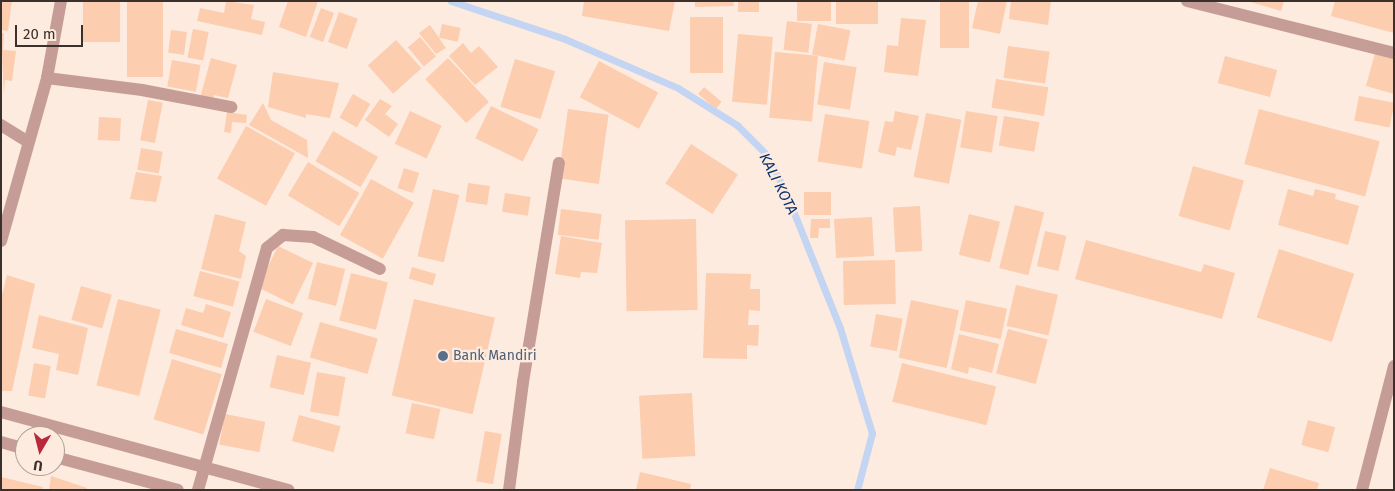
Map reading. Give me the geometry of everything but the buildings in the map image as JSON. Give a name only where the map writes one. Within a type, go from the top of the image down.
[{"type":"street","points":[[1,241],[27,141],[47,78],[61,1]]},
{"type":"street","points":[[1187,1],[1394,52]]},
{"type":"street","points":[[47,78],[142,90],[231,107]]},
{"type":"street","points":[[1,125],[27,141]]},
{"type":"street","points":[[509,490],[522,382],[558,164]]},
{"type":"street","points":[[198,490],[267,248],[283,235],[313,237],[380,269]]},
{"type":"street","points":[[1362,490],[1394,366]]},
{"type":"street","points":[[1,412],[289,490]]},
{"type":"street","points":[[1,442],[15,446]]},
{"type":"street","points":[[65,460],[178,490]]},
{"type":"waterway","name":"KALI KOTA","points":[[451,1],[565,39],[678,88],[737,125],[767,155],[786,193],[840,328],[872,433],[857,490]]},
{"type":"place","name":"Bank Mandiri","points":[[443,356]]}]
